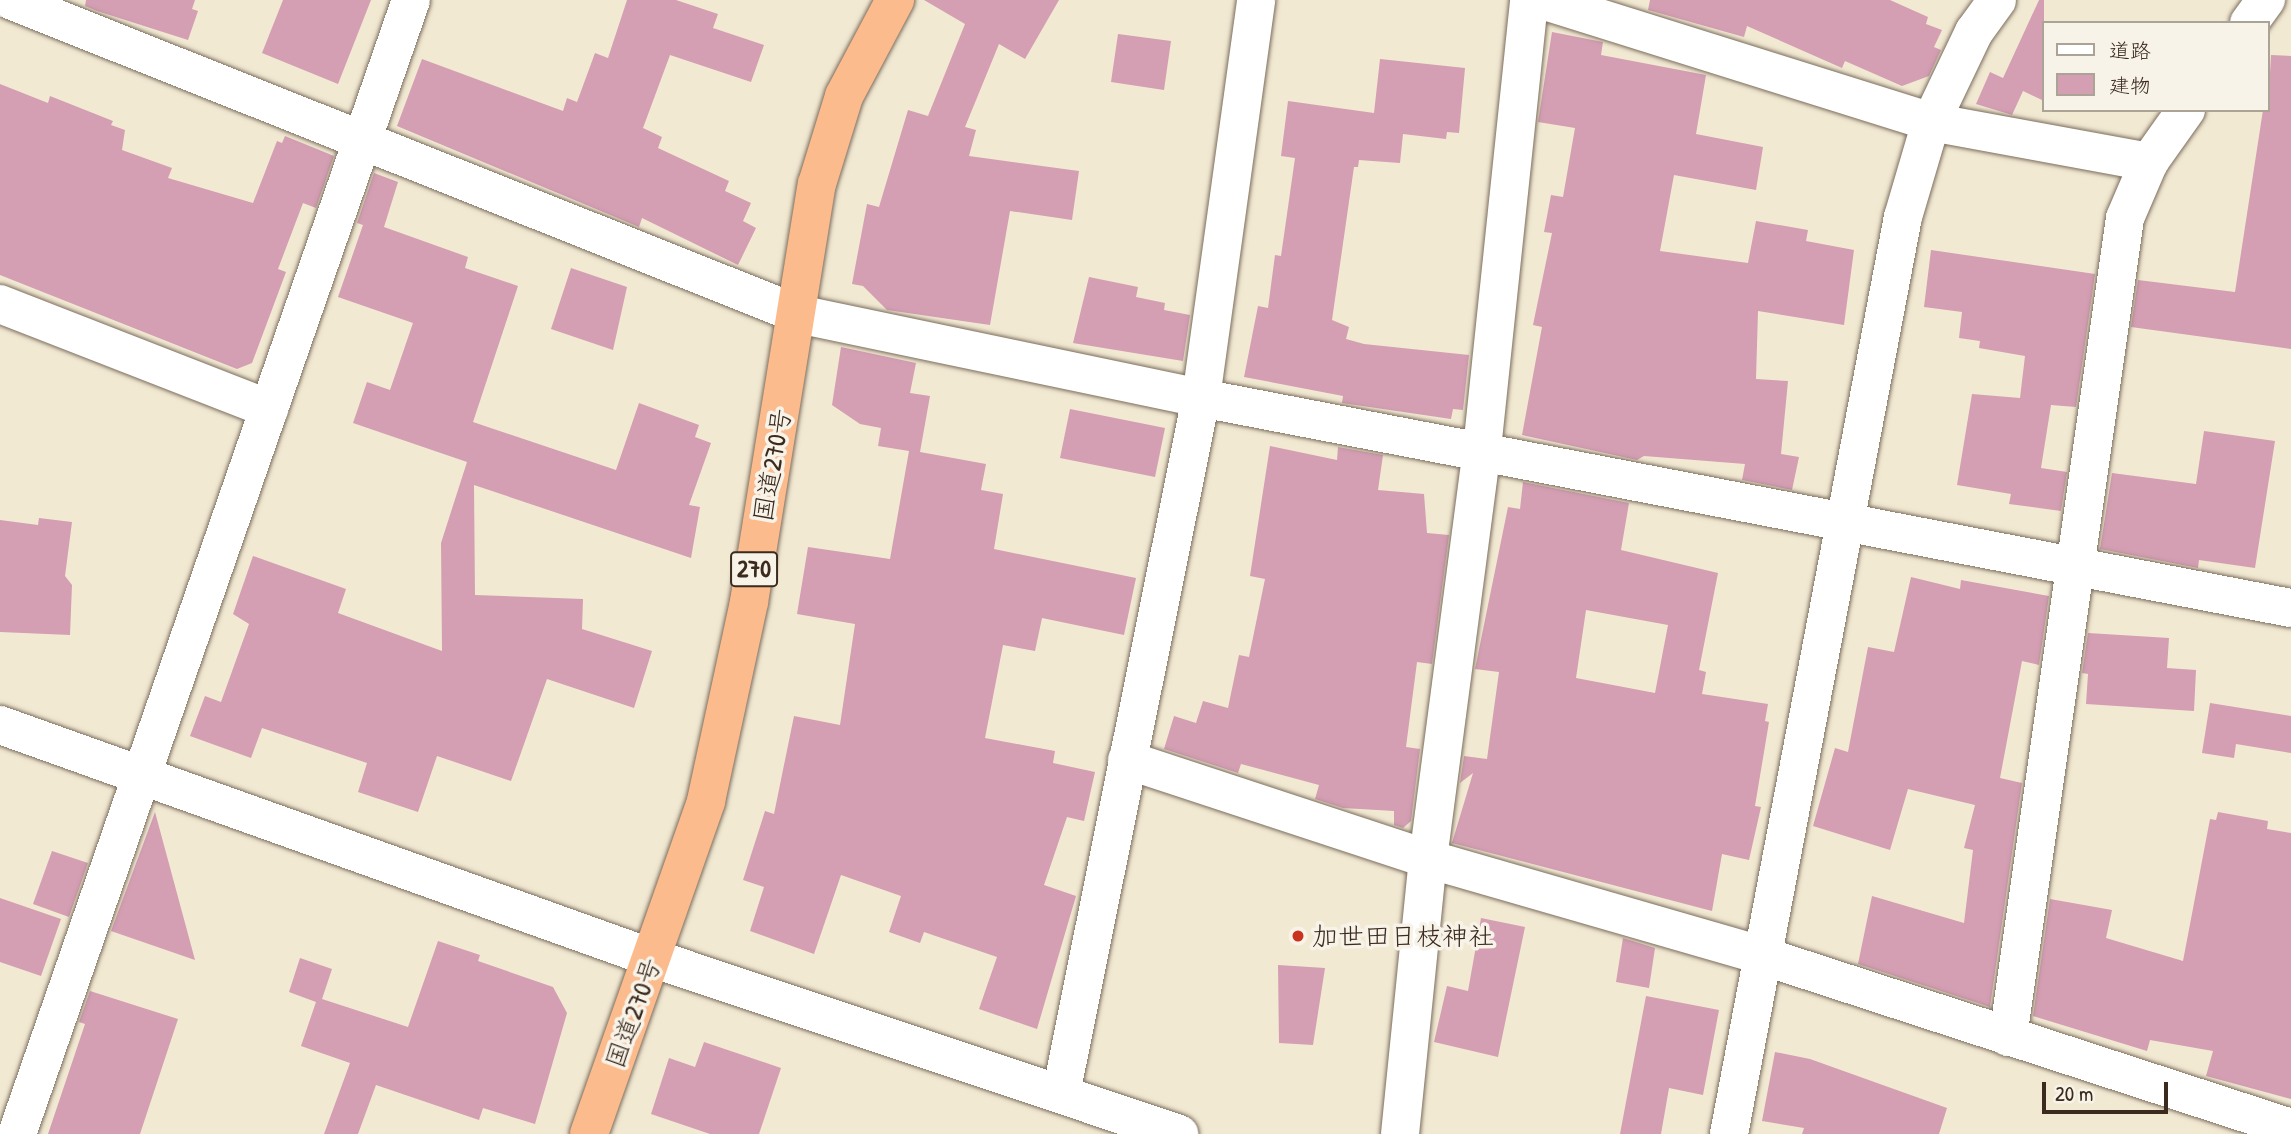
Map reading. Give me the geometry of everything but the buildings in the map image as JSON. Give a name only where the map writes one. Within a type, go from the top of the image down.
[{"type":"highway","name":"国道270号","points":[[589,1134],[706,801],[749,602],[798,314],[817,184],[844,96],[895,0]]},
{"type":"street","points":[[10,0],[798,314],[1201,398],[1482,449],[2291,608]]},
{"type":"street","points":[[17,1134],[411,0]]},
{"type":"street","points":[[1061,1094],[1201,398],[1255,0]]},
{"type":"street","points":[[1400,1134],[1428,859],[1482,449],[1529,0]]},
{"type":"street","points":[[1542,0],[1931,122],[2149,162]]},
{"type":"street","points":[[1728,1134],[1903,217],[1931,122],[1974,32],[1997,0]]},
{"type":"street","points":[[2250,21],[2266,0]]},
{"type":"street","points":[[2008,1037],[2125,218],[2149,162],[2185,112]]},
{"type":"street","points":[[0,304],[269,409]]},
{"type":"street","points":[[0,725],[142,778],[653,958],[1179,1134]]},
{"type":"street","points":[[1127,761],[1428,859],[1763,956],[2291,1128]]},
{"type":"place","name":"加世田日枝神社","points":[[1298,936]]}]
